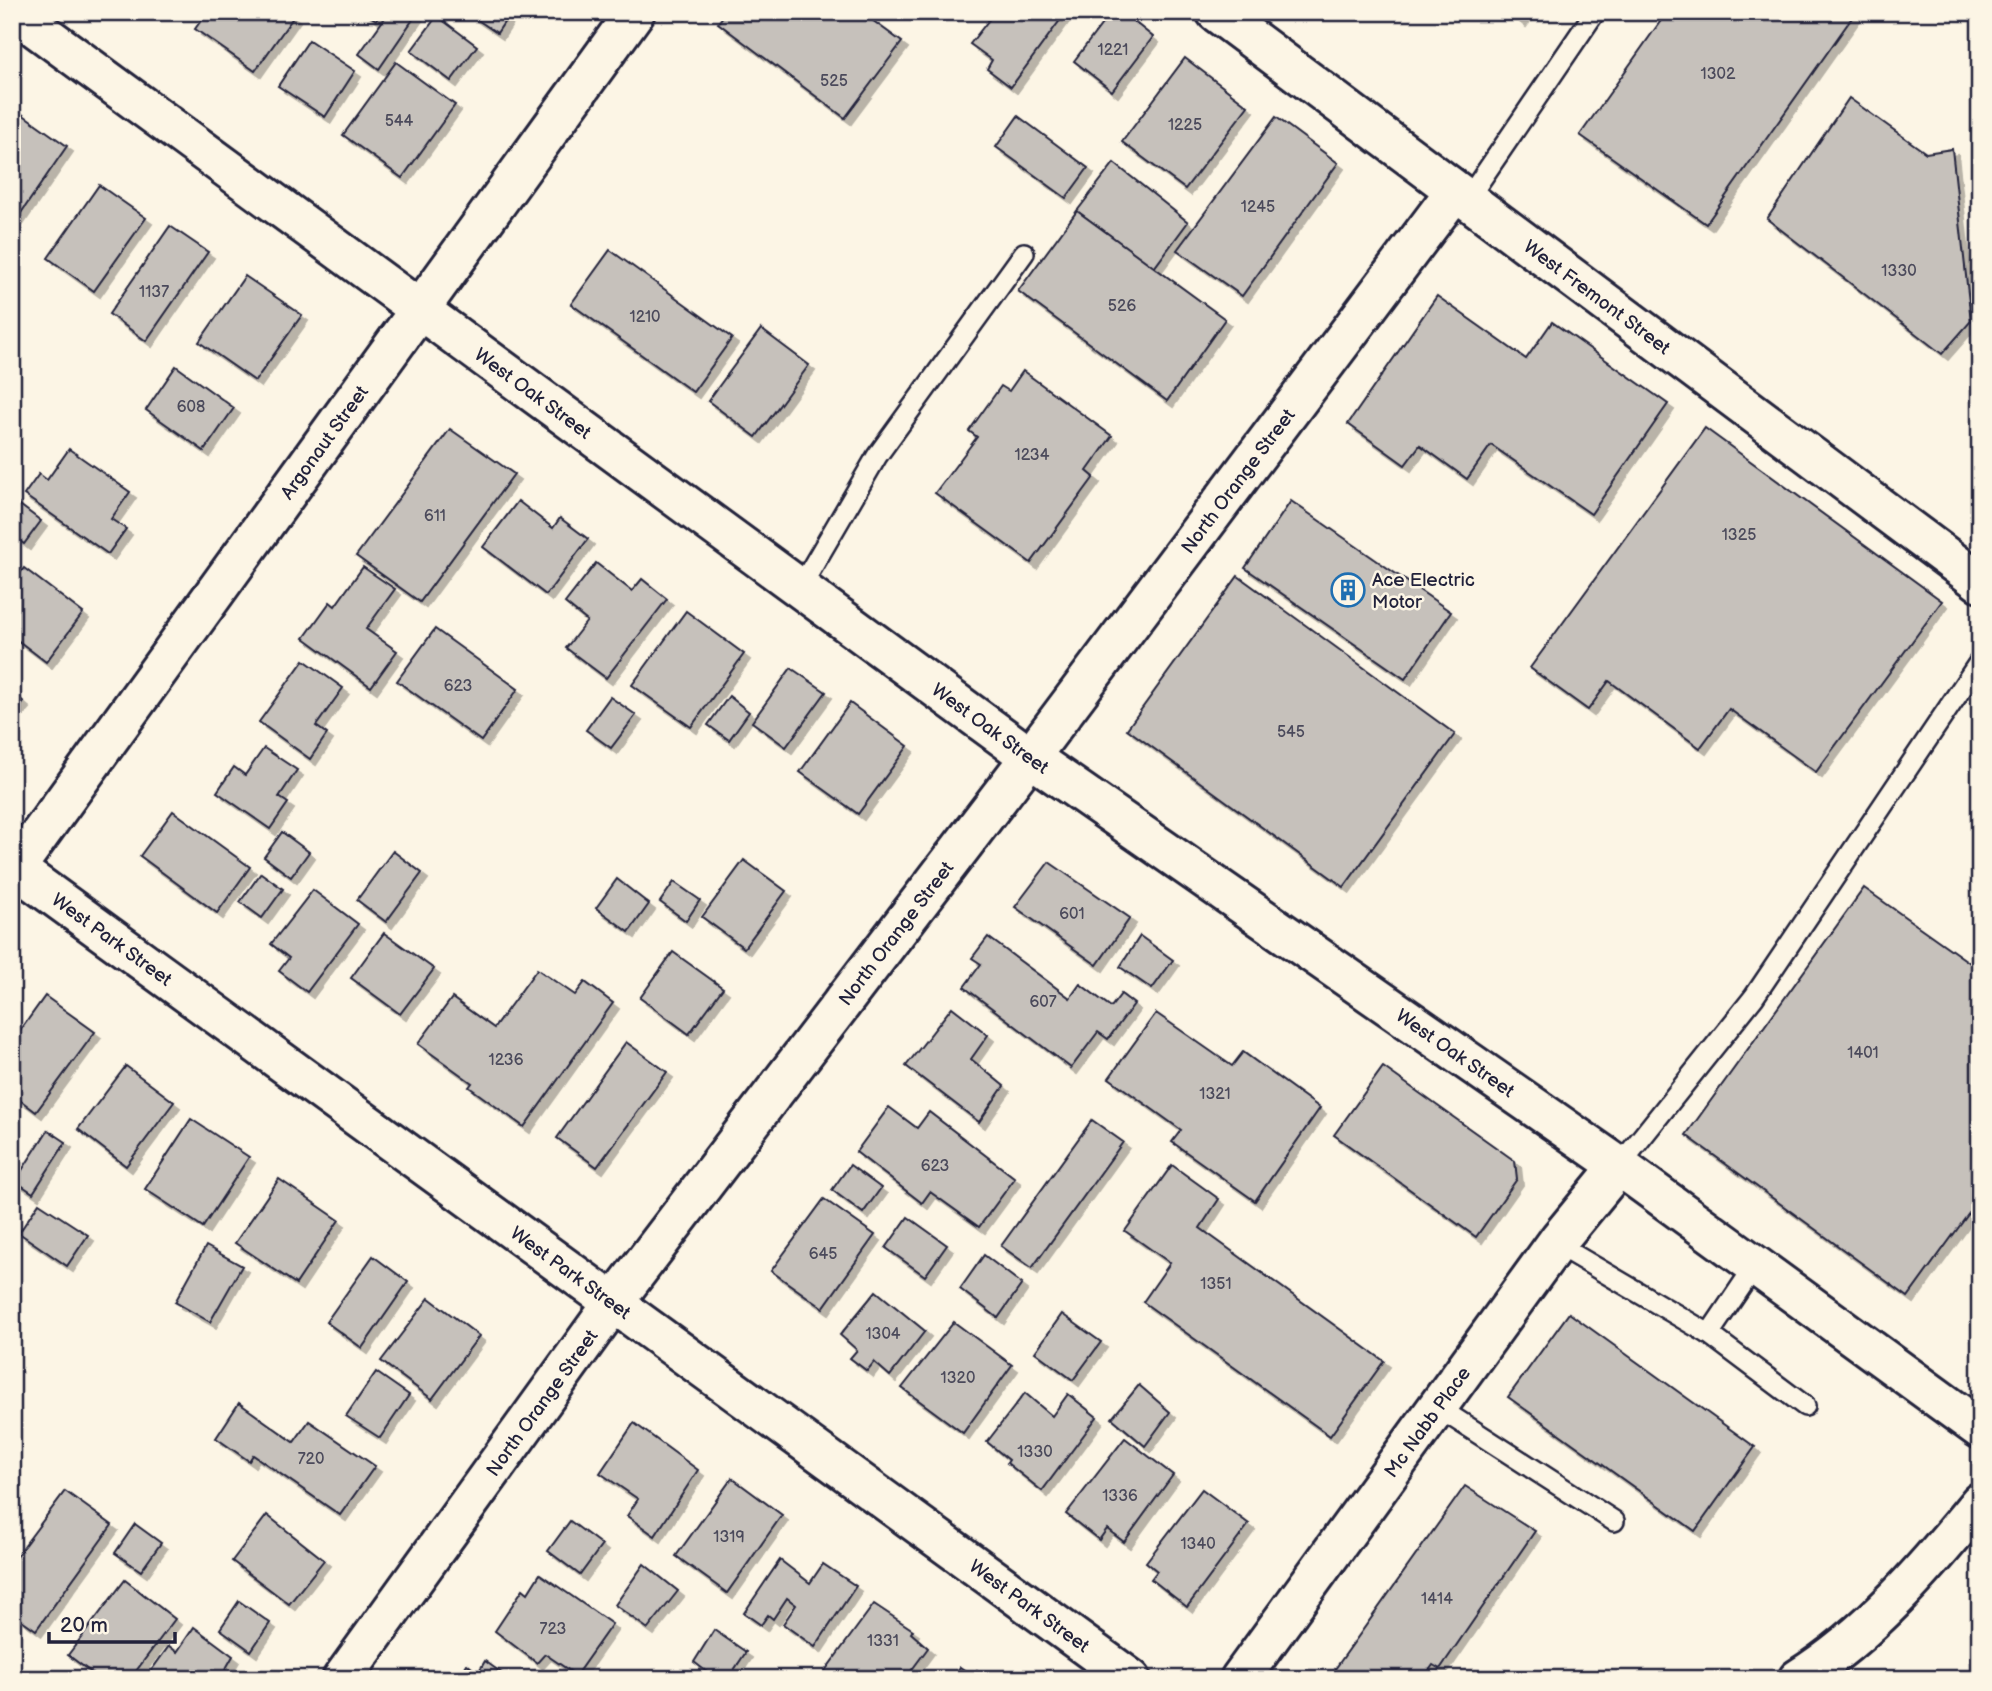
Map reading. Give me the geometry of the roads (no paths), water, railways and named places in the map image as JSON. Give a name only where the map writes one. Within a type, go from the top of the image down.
[{"type":"main road","name":"West Oak Street","points":[[14,12],[1030,757],[1619,1166],[1980,1429]]},
{"type":"main road","name":"Argonaut Street","points":[[13,869],[635,12]]},
{"type":"main road","name":"West Fremont Street","points":[[1216,12],[1980,582]]},
{"type":"main road","name":"North Orange Street","points":[[342,1679],[614,1302],[1461,196]]},
{"type":"main road","name":"West Park Street","points":[[13,869],[1131,1679]]},
{"type":"main road","name":"Mc Nabb Place","points":[[1240,1679],[1556,1244],[1619,1166]]},
{"type":"main road","points":[[1798,1679],[1820,1665],[1905,1590],[1980,1502]]},
{"type":"lane","points":[[1461,196],[1595,12]]},
{"type":"lane","points":[[800,588],[877,456],[1024,253]]},
{"type":"lane","points":[[1619,1166],[1755,997],[1980,661]]},
{"type":"lane","points":[[1556,1244],[1709,1334],[1805,1406]]},
{"type":"lane","points":[[1709,1334],[1755,1266]]},
{"type":"lane","points":[[1437,1408],[1614,1521]]},
{"type":"place","name":"Ace Electric Motor","points":[[1348,590]]}]
